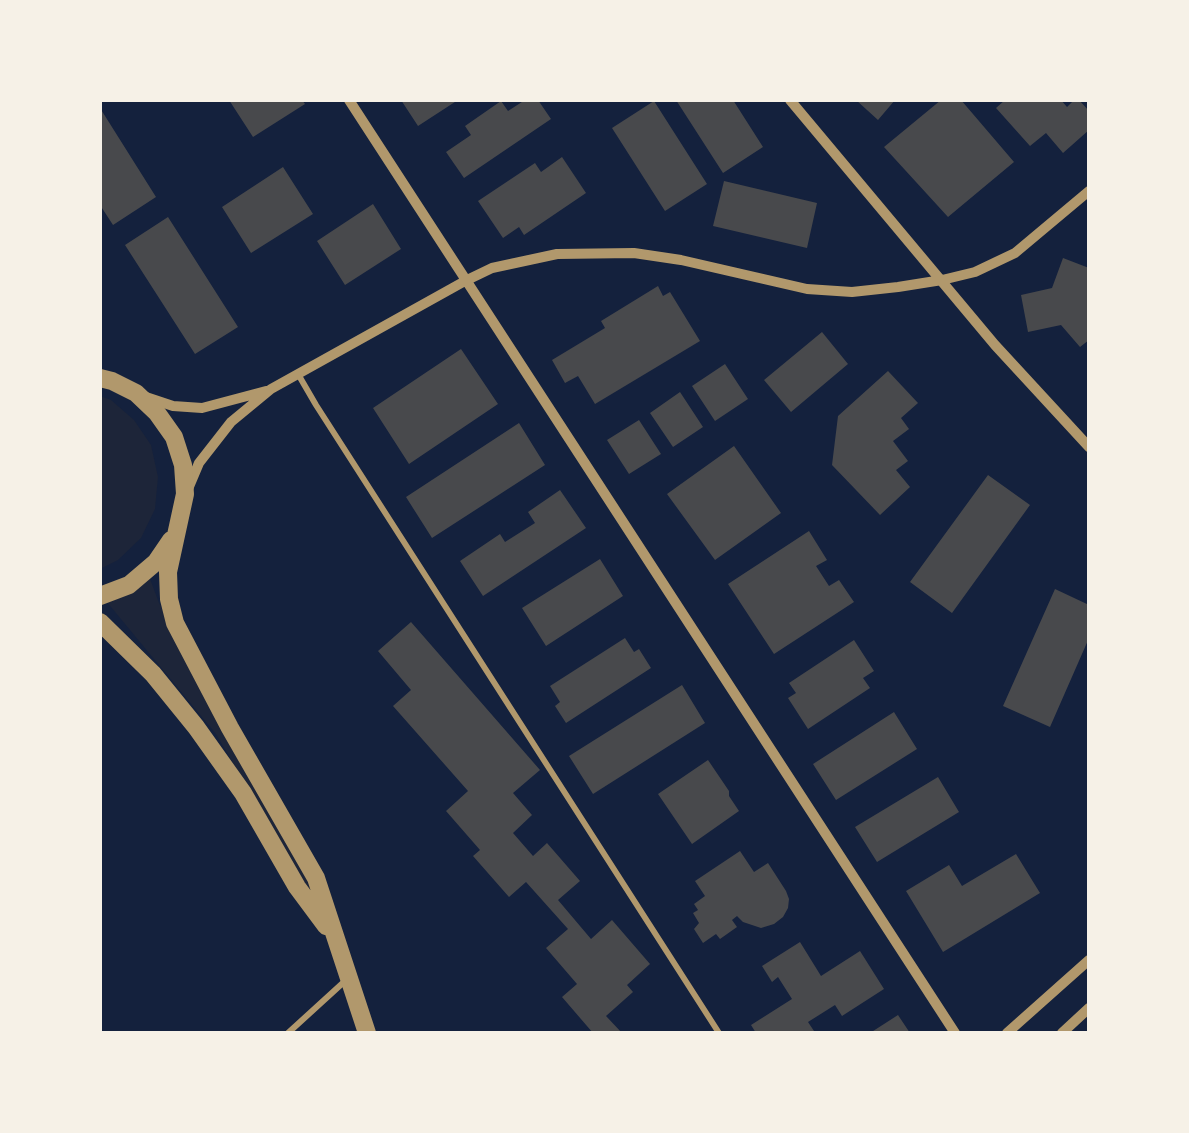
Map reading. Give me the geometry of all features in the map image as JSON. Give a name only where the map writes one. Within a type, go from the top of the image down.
[{"type":"street","points":[[349,100],[955,1033]]},
{"type":"street","points":[[790,100],[996,345],[1089,447]]},
{"type":"street","points":[[367,1033],[316,878],[230,728],[176,623],[169,600],[168,572],[185,494],[199,463],[224,431],[271,389],[492,268],[557,254],[634,253],[807,289],[852,292],[975,272],[1015,253],[1089,191]]},
{"type":"street","points":[[100,378],[173,406],[202,408],[271,389]]},
{"type":"street","points":[[136,394],[157,412],[174,437],[183,465],[185,494]]},
{"type":"street","points":[[100,596],[128,585],[156,562],[176,531]]},
{"type":"street","points":[[100,622],[154,674],[196,726],[242,793],[297,887],[333,934]]},
{"type":"street","points":[[1007,1033],[1089,960]]},
{"type":"street","points":[[1062,1033],[1089,1008]]},
{"type":"lane","points":[[298,374],[718,1033]]},
{"type":"lane","points":[[288,1033],[350,977]]},
{"type":"shaded area","points":[[100,396],[111,400],[134,420],[151,445],[158,477],[155,509],[141,538],[118,560],[100,569]]},
{"type":"shaded area","points":[[149,576],[159,603],[308,877],[314,901],[216,734],[106,601]]},
{"type":"building","points":[[229,100],[302,100],[305,104],[253,137]]},
{"type":"building","points":[[401,100],[458,100],[418,126]]},
{"type":"building","points":[[525,100],[538,100],[551,119],[464,178],[446,152],[471,135],[465,126],[501,101],[508,111]]},
{"type":"building","points":[[676,100],[733,100],[763,147],[723,173]]},
{"type":"building","points":[[856,100],[895,100],[878,120]]},
{"type":"building","points":[[941,100],[961,100],[1014,162],[948,217],[884,147]]},
{"type":"building","points":[[1005,100],[1061,100],[1067,107],[1079,100],[1089,111],[1089,130],[1063,153],[1046,133],[1030,146],[996,108]]},
{"type":"building","points":[[654,101],[707,184],[665,211],[612,128]]},
{"type":"building","points":[[100,108],[156,197],[113,225],[100,205]]},
{"type":"building","points":[[562,157],[586,193],[524,235],[519,227],[503,238],[478,201],[535,163],[541,172]]},
{"type":"building","points":[[283,167],[313,214],[251,253],[222,207]]},
{"type":"building","points":[[724,181],[817,203],[807,248],[713,226]]},
{"type":"building","points":[[373,204],[401,249],[345,285],[317,241]]},
{"type":"building","points":[[168,217],[238,327],[195,354],[125,245]]},
{"type":"building","points":[[1063,258],[1089,268],[1089,340],[1080,347],[1061,325],[1028,332],[1021,295],[1052,288]]},
{"type":"building","points":[[658,286],[663,296],[670,292],[700,341],[595,404],[578,376],[565,383],[552,360],[605,328],[601,321]]},
{"type":"building","points":[[822,332],[848,364],[791,412],[764,380]]},
{"type":"building","points":[[461,349],[498,404],[409,464],[373,408]]},
{"type":"building","points":[[725,364],[748,399],[715,421],[692,386]]},
{"type":"building","points":[[888,371],[918,403],[901,418],[909,429],[893,441],[908,461],[896,470],[910,487],[880,515],[832,465],[838,416]]},
{"type":"building","points":[[680,392],[703,427],[673,447],[650,413]]},
{"type":"building","points":[[639,420],[661,454],[629,474],[607,440]]},
{"type":"building","points":[[519,423],[545,465],[432,538],[406,497]]},
{"type":"building","points":[[734,446],[781,513],[715,560],[667,494]]},
{"type":"building","points":[[988,475],[1030,505],[952,613],[910,582]]},
{"type":"building","points":[[560,490],[586,528],[483,596],[460,561],[500,534],[505,542],[535,523],[528,512]]},
{"type":"building","points":[[809,531],[827,560],[816,566],[829,586],[839,580],[854,602],[774,654],[728,584]]},
{"type":"building","points":[[600,559],[623,596],[546,646],[522,608]]},
{"type":"building","points":[[1055,589],[1089,605],[1089,638],[1050,727],[1003,706]]},
{"type":"building","points":[[411,622],[540,770],[513,793],[532,815],[513,833],[533,856],[547,843],[580,881],[558,900],[591,939],[612,920],[650,964],[627,985],[633,992],[606,1016],[622,1033],[593,1033],[562,997],[577,984],[546,948],[568,929],[526,882],[509,897],[473,856],[480,850],[446,811],[468,791],[393,706],[411,690],[378,651]]},
{"type":"building","points":[[625,638],[634,652],[639,649],[651,668],[566,723],[555,706],[560,702],[550,686]]},
{"type":"building","points":[[854,640],[874,671],[863,678],[870,688],[808,729],[788,698],[796,693],[789,683]]},
{"type":"building","points":[[682,685],[705,723],[593,794],[569,756]]},
{"type":"building","points":[[894,712],[917,749],[836,800],[813,764]]},
{"type":"building","points":[[708,760],[739,811],[692,844],[658,794]]},
{"type":"building","points":[[938,777],[959,812],[877,862],[855,827]]},
{"type":"building","points":[[740,851],[754,872],[768,863],[786,891],[788,908],[774,924],[761,928],[737,916],[732,920],[737,927],[720,939],[716,934],[703,943],[694,929],[699,923],[693,913],[698,910],[694,904],[705,896],[695,881]]},
{"type":"building","points":[[1016,854],[1040,893],[943,952],[906,891],[949,865],[962,886]]},
{"type":"building","points":[[800,942],[821,976],[860,951],[884,989],[842,1016],[835,1005],[808,1022],[814,1031],[811,1033],[756,1033],[751,1025],[792,999],[778,977],[772,982],[762,966]]},
{"type":"building","points":[[898,1015],[910,1033],[870,1033]]}]
